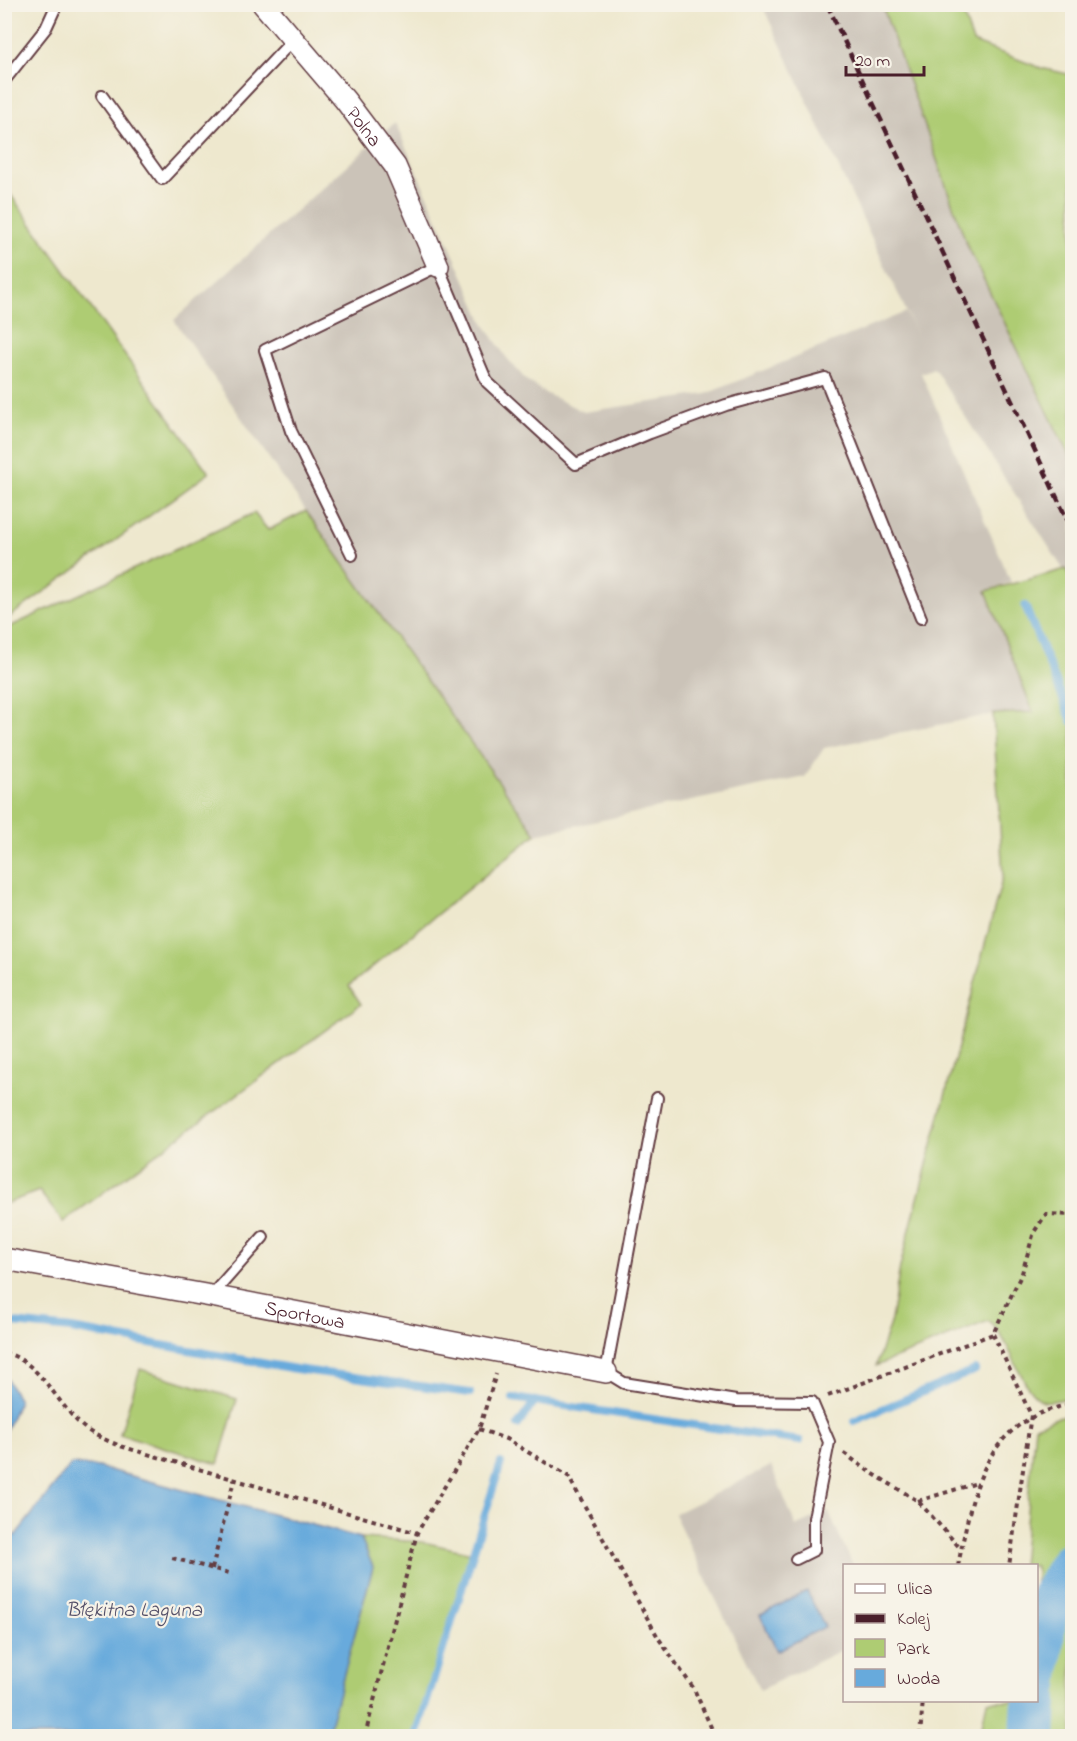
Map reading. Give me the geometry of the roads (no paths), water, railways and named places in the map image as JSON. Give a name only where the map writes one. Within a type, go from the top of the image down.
[{"type":"street","name":"Polna","points":[[263,4],[345,100],[394,166],[438,266]]},
{"type":"street","name":"Sportowa","points":[[4,1259],[211,1296],[606,1372]]},
{"type":"lane","points":[[4,81],[46,28],[57,4]]},
{"type":"lane","points":[[102,96],[162,179],[293,40]]},
{"type":"lane","points":[[352,555],[291,431],[265,350],[438,266],[488,382],[576,464],[726,405],[825,378],[921,618]]},
{"type":"lane","points":[[657,1098],[606,1372],[624,1383],[736,1401],[812,1402],[829,1442],[814,1518],[814,1550],[796,1559]]},
{"type":"lane","points":[[211,1296],[263,1237]]},
{"type":"water","points":[[4,1375],[19,1401],[5,1432]]},
{"type":"water","name":"Błękitna Laguna","points":[[71,1464],[98,1467],[361,1538],[373,1567],[327,1736],[5,1736],[5,1528],[15,1536]]},
{"type":"water","points":[[807,1591],[825,1627],[777,1651],[760,1615]]},
{"type":"waterway","points":[[1025,606],[1072,721]]},
{"type":"waterway","points":[[4,1322],[71,1329],[296,1369],[470,1393]]},
{"type":"waterway","points":[[854,1421],[975,1370]]},
{"type":"waterway","points":[[513,1398],[800,1441]]},
{"type":"waterway","points":[[518,1425],[535,1401]]},
{"type":"waterway","points":[[416,1736],[501,1463]]},
{"type":"waterway","points":[[1038,1667],[1044,1614],[1072,1564]]},
{"type":"waterway","points":[[1033,1736],[1035,1702]]},
{"type":"railway","points":[[827,4],[1072,530]]}]
